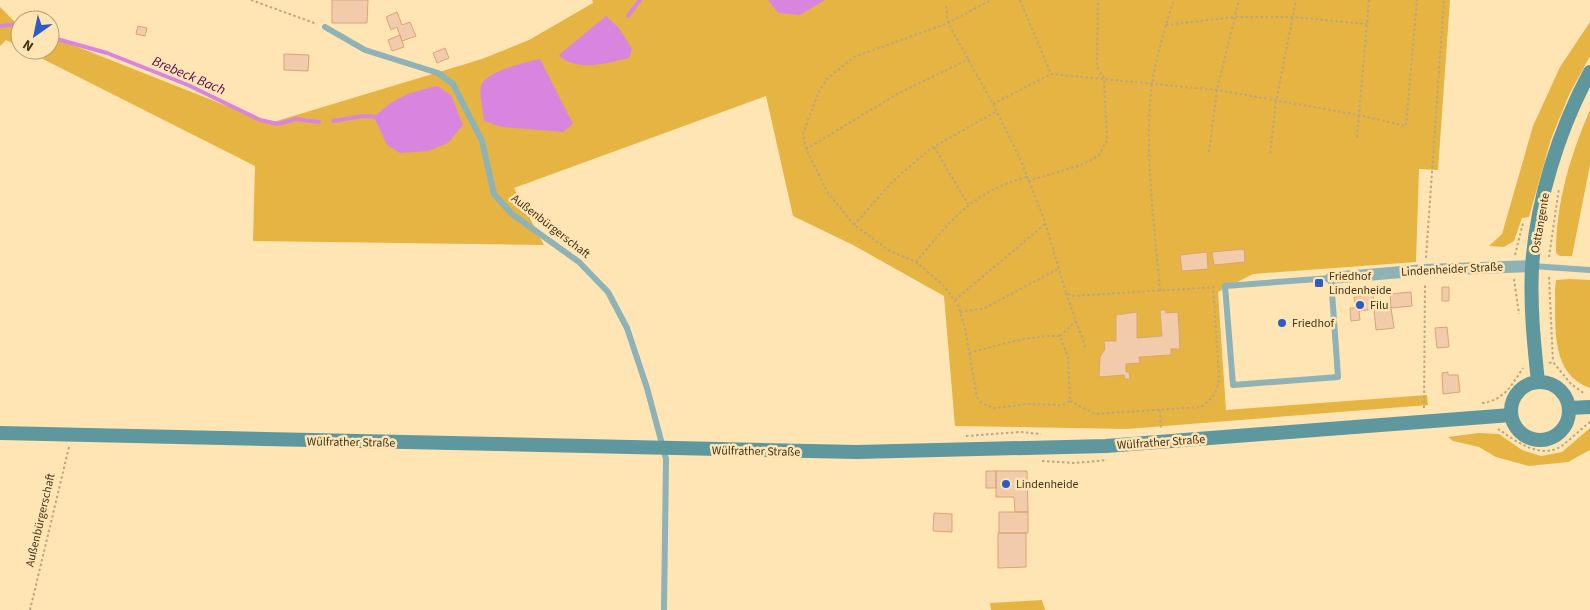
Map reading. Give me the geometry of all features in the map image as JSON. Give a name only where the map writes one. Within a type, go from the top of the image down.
[{"type":"main road","name":"Osttangente","points":[[1538,382],[1532,323],[1532,266],[1545,191],[1556,150],[1572,108],[1590,72]]},
{"type":"main road","points":[[1538,382],[1547,382],[1562,392],[1569,408],[1564,427],[1558,434],[1539,440],[1520,433],[1511,415],[1514,396],[1529,384],[1538,382]]},
{"type":"main road","points":[[1569,408],[1590,407]]},
{"type":"main road","name":"Wülfrather Straße","points":[[0,433],[857,452],[1106,446],[1511,415]]},
{"type":"street","name":"Lindenheider Straße","points":[[1331,278],[1425,270],[1514,265],[1532,266]]},
{"type":"lane","name":"Außenbürgerschaft","points":[[325,27],[365,50],[438,73],[453,84],[482,141],[494,194],[512,214],[579,262],[608,292],[627,328],[665,449],[664,610]]},
{"type":"lane","name":"Lindenheider Straße","points":[[1532,266],[1590,270]]},
{"type":"lane","name":"Lindenheider Straße","points":[[1225,286],[1331,278]]},
{"type":"lane","points":[[1225,286],[1233,385],[1338,377],[1331,278]]},
{"type":"path","points":[[251,0],[325,27]]},
{"type":"path","points":[[991,0],[948,23],[854,57],[828,78],[819,90],[803,134],[806,149],[828,193],[854,224],[890,251],[916,262],[944,286],[955,300],[960,312],[977,397],[983,404],[994,408],[1028,404],[1062,405],[1070,401]]},
{"type":"path","points":[[1020,0],[1052,74]]},
{"type":"path","points":[[1028,181],[1084,164],[1100,155],[1107,140],[1104,78],[1097,67],[1098,0]]},
{"type":"path","points":[[1160,291],[1149,170],[1150,103],[1166,25],[1174,0]]},
{"type":"path","points":[[1209,152],[1217,90],[1239,0]]},
{"type":"path","points":[[1270,153],[1276,102],[1296,0]]},
{"type":"path","points":[[1357,137],[1369,0]]},
{"type":"path","points":[[993,104],[1052,74],[1217,90],[1276,102],[1358,115],[1406,126],[1417,0]]},
{"type":"path","points":[[1424,421],[1425,270],[1444,0]]},
{"type":"path","points":[[946,6],[948,23],[997,111],[1022,163],[1045,224],[1066,293],[1086,349]]},
{"type":"path","points":[[1166,25],[1235,17],[1293,17],[1367,24]]},
{"type":"path","points":[[806,149],[898,94],[969,60]]},
{"type":"path","points":[[854,224],[893,182],[934,147],[997,111]]},
{"type":"path","points":[[934,147],[968,204]]},
{"type":"path","points":[[916,262],[948,223],[968,204],[1005,183],[1027,177]]},
{"type":"path","points":[[1561,179],[1548,267],[1553,362],[1571,384],[1586,395],[1590,394]]},
{"type":"path","points":[[955,300],[1045,224]]},
{"type":"path","points":[[1514,265],[1514,288],[1519,317]]},
{"type":"path","points":[[960,312],[985,308],[1059,269]]},
{"type":"path","points":[[1066,293],[1072,296],[1225,286]]},
{"type":"path","points":[[1070,401],[1095,414],[1201,406],[1213,398],[1219,385],[1213,287]]},
{"type":"path","points":[[969,353],[1015,341],[1046,336],[1060,336],[1076,321]]},
{"type":"path","points":[[1060,336],[1068,357],[1070,401]]},
{"type":"path","points":[[1473,404],[1493,402],[1502,397],[1524,366],[1553,362]]},
{"type":"path","points":[[1155,432],[1161,431],[1160,410]]},
{"type":"path","points":[[964,436],[1020,432],[1048,434]]},
{"type":"path","name":"Außenbürgerschaft","points":[[30,610],[72,435]]},
{"type":"shaded area","points":[[592,0],[1450,0],[1438,170],[1419,169],[1416,262],[1253,274],[1218,292],[1226,410],[1427,395],[1428,405],[1127,429],[955,426],[944,296],[853,245],[793,216],[766,96],[514,188],[544,245],[253,241],[255,166],[45,60],[60,60],[60,40],[270,123],[482,59],[529,40],[593,3]]},
{"type":"shaded area","points":[[768,0],[825,0],[800,15],[778,13]]},
{"type":"shaded area","points":[[0,7],[10,17],[10,42],[6,40],[0,46]]},
{"type":"shaded area","points":[[606,16],[619,28],[632,49],[629,58],[602,64],[583,65],[566,61],[559,55]]},
{"type":"shaded area","points":[[1590,22],[1590,56],[1569,95],[1551,139],[1529,217],[1522,218],[1514,241],[1504,247],[1489,246],[1502,234],[1533,126],[1560,67]]},
{"type":"shaded area","points":[[540,59],[573,124],[563,132],[502,127],[484,121],[480,94],[484,81],[507,68]]},
{"type":"shaded area","points":[[437,86],[451,95],[463,125],[448,143],[428,151],[400,153],[387,145],[374,117],[402,97]]},
{"type":"shaded area","points":[[1590,110],[1590,165],[1572,256],[1560,256],[1556,253],[1561,198],[1570,162]]},
{"type":"shaded area","points":[[1556,280],[1590,280],[1590,388],[1577,381],[1567,372],[1561,360],[1558,346],[1555,317]]},
{"type":"shaded area","points":[[1590,428],[1590,450],[1568,462],[1529,466],[1496,457],[1479,447],[1453,441],[1448,437],[1479,433],[1499,434],[1522,450],[1541,456],[1562,452]]},
{"type":"shaded area","points":[[1042,600],[1045,610],[991,610],[990,603]]},
{"type":"building","points":[[332,0],[368,0],[367,23],[332,23]]},
{"type":"building","points":[[397,12],[402,25],[410,22],[416,36],[402,41],[397,27],[391,30],[386,17]]},
{"type":"building","points":[[138,26],[147,28],[145,36],[136,34]]},
{"type":"building","points":[[400,35],[404,47],[392,51],[388,40]]},
{"type":"building","points":[[445,48],[449,58],[437,63],[433,53]]},
{"type":"building","points":[[284,54],[309,55],[308,71],[284,70]]},
{"type":"building","points":[[1244,249],[1245,262],[1214,265],[1212,252]]},
{"type":"building","points":[[1207,252],[1208,269],[1182,271],[1180,255]]},
{"type":"building","points":[[1442,287],[1449,287],[1449,301],[1442,301]]},
{"type":"building","points":[[1411,292],[1412,306],[1391,308],[1390,294]]},
{"type":"building","points":[[1373,295],[1374,309],[1359,311],[1360,320],[1351,321],[1350,308],[1356,308],[1354,297]]},
{"type":"building","points":[[1391,308],[1394,328],[1376,330],[1374,309]]},
{"type":"building","points":[[1160,310],[1165,310],[1166,313],[1178,312],[1180,349],[1171,349],[1171,355],[1139,357],[1140,363],[1126,364],[1126,372],[1129,372],[1130,379],[1125,379],[1124,375],[1099,377],[1100,357],[1105,349],[1104,341],[1116,341],[1116,315],[1137,312],[1137,338],[1162,336]]},
{"type":"building","points":[[1447,327],[1449,347],[1437,348],[1435,328]]},
{"type":"building","points":[[1448,372],[1448,375],[1458,375],[1460,392],[1443,394],[1442,373]]},
{"type":"building","points":[[986,471],[996,471],[996,488],[986,488]]},
{"type":"building","points":[[996,471],[1027,471],[1028,512],[1015,512],[1014,497],[996,497]]},
{"type":"building","points":[[999,512],[1028,512],[1028,533],[999,533]]},
{"type":"building","points":[[934,513],[952,514],[952,532],[933,531]]},
{"type":"building","points":[[998,533],[1026,533],[1026,567],[998,568]]},
{"type":"waterway","name":"Brebeck Bach","points":[[628,16],[640,0]]},
{"type":"waterway","name":"Brebeck Bach","points":[[0,26],[10,25]]},
{"type":"waterway","name":"Brebeck Bach","points":[[60,40],[107,53],[188,85],[260,120],[278,124],[296,119],[319,122]]},
{"type":"waterway","name":"Brebeck Bach","points":[[333,121],[363,116],[377,117]]},
{"type":"place","name":"Friedhof Lindenheide","points":[[1319,283]]},
{"type":"place","name":"Filu","points":[[1360,305]]},
{"type":"place","name":"Friedhof","points":[[1282,323]]},
{"type":"place","name":"Lindenheide","points":[[1006,484]]}]
